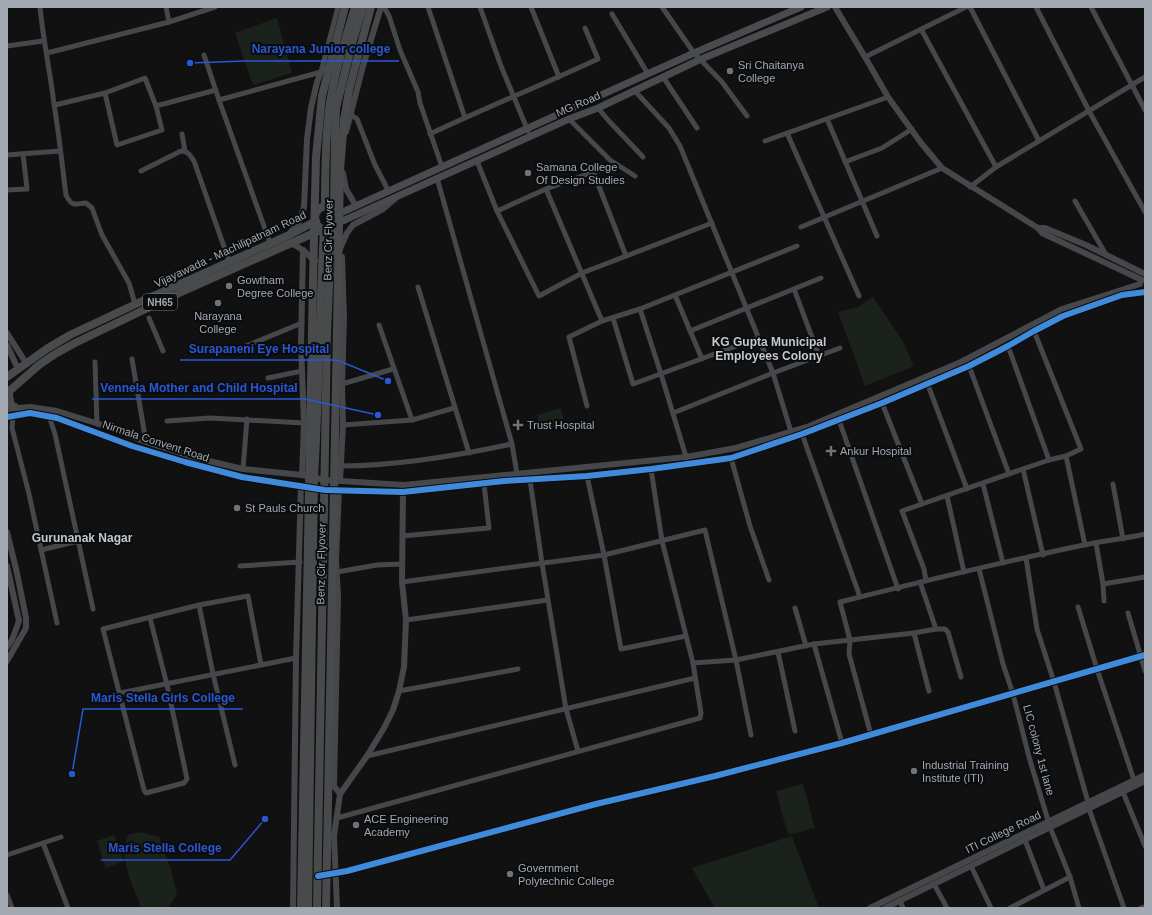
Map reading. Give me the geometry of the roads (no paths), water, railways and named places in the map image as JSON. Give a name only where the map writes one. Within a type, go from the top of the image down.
[{"type":"main road","name":"Benz Cir Flyover","points":[[301,908],[316,164],[322,96],[345,7]]},
{"type":"main road","points":[[336,211],[325,207],[325,162],[329,111],[355,7]]},
{"type":"main road","points":[[317,908],[327,334],[330,261],[336,225],[334,142],[336,108],[363,7]]},
{"type":"main road","name":"Benz Cir Flyover","points":[[326,908],[340,170],[344,120],[349,90],[371,7]]},
{"type":"main road","name":"MG Road","points":[[336,211],[356,206],[388,192],[694,53],[801,7]]},
{"type":"main road","name":"MG Road","points":[[336,225],[569,119],[598,108],[699,60],[827,7]]},
{"type":"main road","points":[[583,104],[586,112]]},
{"type":"main road","name":"NH65","points":[[316,221],[317,212],[325,207]]},
{"type":"main road","points":[[308,908],[314,478],[321,268],[324,230],[320,228],[316,221]]},
{"type":"main road","name":"Vijayawada - Machilipatnam Road","points":[[8,392],[28,374],[75,342],[289,240],[316,221]]},
{"type":"main road","name":"NH65","points":[[324,230],[332,229],[336,225]]},
{"type":"main road","name":"Vijayawada - Machilipatnam Road","points":[[7,377],[48,348],[70,335],[136,304],[270,243],[289,240],[324,230]]},
{"type":"main road","points":[[98,322],[102,330]]},
{"type":"main road","points":[[8,392],[12,406],[11,408]]},
{"type":"street","points":[[40,7],[43,41],[47,53],[55,105],[66,195],[73,204],[86,203],[92,208],[102,234],[129,283],[136,304]]},
{"type":"street","points":[[166,7],[169,22]]},
{"type":"street","points":[[47,53],[169,22],[216,7]]},
{"type":"street","points":[[321,268],[303,250],[289,240],[302,214],[305,199],[306,154],[311,108],[338,7]]},
{"type":"street","points":[[356,206],[346,189],[343,171],[344,145],[350,114],[372,35],[383,7]]},
{"type":"street","points":[[383,7],[389,16],[400,50],[418,92],[420,103],[442,167]]},
{"type":"street","points":[[428,7],[465,118]]},
{"type":"street","points":[[480,7],[530,137]]},
{"type":"street","points":[[531,7],[559,77]]},
{"type":"street","points":[[662,7],[699,60],[722,82],[747,116]]},
{"type":"street","points":[[835,7],[888,97],[921,143],[942,168],[970,187],[1038,228],[1042,233],[1061,243],[1143,279]]},
{"type":"street","points":[[865,57],[966,7]]},
{"type":"street","points":[[970,7],[1039,140]]},
{"type":"street","points":[[1036,7],[1089,111],[1145,212]]},
{"type":"street","points":[[1091,7],[1145,110]]},
{"type":"street","points":[[612,14],[648,74]]},
{"type":"street","points":[[430,134],[598,60],[585,28]]},
{"type":"street","points":[[921,29],[996,167]]},
{"type":"street","points":[[7,46],[43,41]]},
{"type":"street","points":[[204,55],[270,243]]},
{"type":"street","points":[[219,100],[321,72],[327,67],[340,63]]},
{"type":"street","points":[[970,187],[996,167],[1145,76]]},
{"type":"street","points":[[663,77],[697,128]]},
{"type":"street","points":[[55,105],[105,93],[145,78],[156,106],[162,130],[117,145],[105,93]]},
{"type":"street","points":[[156,106],[216,90]]},
{"type":"street","points":[[634,90],[669,128],[680,146],[773,373],[792,435]]},
{"type":"street","points":[[765,141],[888,97]]},
{"type":"street","points":[[598,108],[643,157]]},
{"type":"street","points":[[350,114],[357,119],[375,165],[388,192]]},
{"type":"street","points":[[569,119],[610,160],[635,176]]},
{"type":"street","points":[[827,119],[877,236]]},
{"type":"street","points":[[845,162],[882,148],[912,129]]},
{"type":"street","points":[[788,133],[860,296]]},
{"type":"street","points":[[182,134],[185,151],[194,161],[229,261]]},
{"type":"street","points":[[7,155],[60,151]]},
{"type":"street","points":[[141,171],[181,151],[185,151]]},
{"type":"street","points":[[7,190],[26,189],[23,154]]},
{"type":"street","points":[[477,161],[497,211],[539,296],[582,273],[712,223]]},
{"type":"street","points":[[305,179],[325,162]]},
{"type":"street","points":[[497,211],[546,189],[616,164]]},
{"type":"street","points":[[801,227],[942,168]]},
{"type":"street","points":[[593,171],[626,256]]},
{"type":"street","points":[[437,178],[512,444],[518,480]]},
{"type":"street","points":[[546,189],[602,321]]},
{"type":"street","points":[[340,481],[343,425],[342,384],[344,319],[341,249],[346,233],[353,225],[383,209],[398,196]]},
{"type":"street","points":[[1074,201],[1105,253]]},
{"type":"street","points":[[1038,228],[1045,228],[1105,253],[1143,279]]},
{"type":"street","points":[[587,406],[569,337],[602,321],[640,308],[797,246]]},
{"type":"street","points":[[330,261],[341,249]]},
{"type":"street","points":[[302,476],[304,423],[302,370],[303,250]]},
{"type":"street","points":[[690,331],[821,278]]},
{"type":"street","points":[[792,435],[814,424],[926,380],[969,366],[1063,316],[1122,295],[1145,292],[1142,289],[1143,279]]},
{"type":"street","points":[[792,435],[802,434],[882,403],[1062,309],[1143,279]]},
{"type":"street","points":[[418,287],[469,453]]},
{"type":"street","points":[[794,289],[819,356]]},
{"type":"street","points":[[676,294],[702,359]]},
{"type":"street","points":[[640,308],[673,413],[687,465]]},
{"type":"street","points":[[149,318],[163,351]]},
{"type":"street","points":[[613,318],[633,384],[758,338]]},
{"type":"street","points":[[246,346],[302,323]]},
{"type":"street","points":[[379,325],[393,369],[412,420]]},
{"type":"street","points":[[926,581],[924,569],[902,511],[1049,460],[1066,456],[1081,449],[1034,331]]},
{"type":"street","points":[[7,332],[26,363]]},
{"type":"street","points":[[7,345],[18,368]]},
{"type":"street","points":[[1008,346],[1049,460]]},
{"type":"street","points":[[673,413],[840,348]]},
{"type":"street","points":[[132,359],[146,442]]},
{"type":"street","points":[[94,362],[97,424]]},
{"type":"street","points":[[969,366],[1009,474]]},
{"type":"street","points":[[342,384],[393,369]]},
{"type":"street","points":[[268,378],[302,370]]},
{"type":"street","points":[[926,380],[967,489]]},
{"type":"street","points":[[882,403],[922,504]]},
{"type":"street","name":"Nirmala Convent Road","points":[[11,408],[47,409],[97,424],[196,458],[243,469],[325,480],[404,485],[686,457],[736,448],[792,435]]},
{"type":"street","points":[[343,425],[412,420],[454,408]]},
{"type":"street","name":"Nirmala Convent Road","points":[[10,416],[30,413],[57,418],[132,446],[242,477],[301,485],[325,490],[403,492],[518,480],[587,476],[687,465],[731,458],[792,435]]},
{"type":"street","points":[[10,416],[29,494],[57,623]]},
{"type":"street","points":[[49,416],[93,609]]},
{"type":"street","points":[[167,421],[210,418],[304,423]]},
{"type":"street","points":[[243,469],[247,419]]},
{"type":"street","points":[[838,420],[898,589]]},
{"type":"street","points":[[802,434],[860,597]]},
{"type":"street","points":[[341,466],[364,466],[469,453],[512,444]]},
{"type":"street","points":[[1066,456],[1085,545]]},
{"type":"street","points":[[731,458],[750,526],[770,580]]},
{"type":"street","points":[[336,818],[700,718],[701,713],[693,663],[662,541],[651,469]]},
{"type":"street","points":[[1023,469],[1043,555]]},
{"type":"street","points":[[587,476],[604,555],[621,649],[686,636]]},
{"type":"street","points":[[530,480],[566,709],[578,751]]},
{"type":"street","points":[[402,536],[489,528],[484,484]]},
{"type":"street","points":[[983,484],[1004,563]]},
{"type":"street","points":[[1113,484],[1123,539]]},
{"type":"street","points":[[293,908],[296,658],[300,562],[301,485]]},
{"type":"street","points":[[339,490],[334,786],[340,794]]},
{"type":"street","points":[[337,908],[334,836],[340,794],[367,756],[384,728],[393,710],[404,667],[406,620],[402,582],[403,492]]},
{"type":"street","points":[[946,496],[964,572]]},
{"type":"street","points":[[402,582],[604,555],[705,530],[736,660],[751,735]]},
{"type":"street","points":[[7,532],[26,618],[26,628],[8,658]]},
{"type":"street","points":[[871,735],[849,654],[850,640],[840,602],[1026,558],[1145,534]]},
{"type":"street","points":[[41,550],[78,541]]},
{"type":"street","points":[[1096,543],[1103,584],[1104,601]]},
{"type":"street","points":[[1026,558],[1037,629],[1054,682],[1088,805],[1124,908]]},
{"type":"street","points":[[240,566],[300,562]]},
{"type":"street","points":[[337,572],[377,565],[402,564]]},
{"type":"street","points":[[7,569],[18,621],[12,640],[7,647]]},
{"type":"street","name":"LIC colony 1st lane","points":[[979,569],[1003,664],[1013,694],[1029,757],[1049,824],[1070,877],[1079,908]]},
{"type":"street","points":[[1103,584],[1145,577]]},
{"type":"street","points":[[920,582],[936,629]]},
{"type":"street","points":[[150,618],[167,685],[187,779],[184,783],[146,793],[102,629],[199,605],[248,596],[261,665]]},
{"type":"street","points":[[406,620],[548,600]]},
{"type":"street","points":[[199,605],[213,674],[235,765]]},
{"type":"street","points":[[1078,607],[1134,780]]},
{"type":"street","points":[[795,608],[806,646]]},
{"type":"street","points":[[1128,613],[1143,655],[1145,670]]},
{"type":"street","points":[[693,663],[736,660],[814,644],[914,633],[936,629],[947,630],[961,677]]},
{"type":"street","points":[[914,633],[930,691]]},
{"type":"street","points":[[814,644],[842,743]]},
{"type":"street","points":[[778,652],[796,731]]},
{"type":"street","points":[[318,876],[355,869],[596,804],[715,776],[842,743],[1143,655]]},
{"type":"street","points":[[120,693],[167,685],[213,674],[296,658]]},
{"type":"street","points":[[399,691],[518,670]]},
{"type":"street","points":[[367,756],[695,678]]},
{"type":"street","name":"ITI College Road","points":[[870,908],[1049,824],[1145,775]]},
{"type":"street","name":"ITI College Road","points":[[1088,805],[1123,792],[1145,781]]},
{"type":"street","points":[[1123,792],[1145,846]]},
{"type":"street","name":"ITI College Road","points":[[885,908],[1025,840],[1049,824]]},
{"type":"street","points":[[7,855],[61,837]]},
{"type":"street","points":[[1025,840],[1044,890]]},
{"type":"street","points":[[43,843],[68,908]]},
{"type":"street","points":[[971,866],[990,908]]},
{"type":"street","points":[[1010,908],[1070,877]]},
{"type":"street","points":[[934,884],[947,908]]},
{"type":"street","points":[[7,895],[12,908]]},
{"type":"street","points":[[900,901],[903,908]]},
{"type":"street","points":[[1141,908],[1145,906]]},
{"type":"place","name":"Narayana Junior college","points":[[190,63]]},
{"type":"place","name":"Sri Chaitanya College","points":[[730,71]]},
{"type":"place","name":"Samana College Of Design Studies","points":[[528,173]]},
{"type":"place","name":"Gowtham Degree College","points":[[229,286]]},
{"type":"place","name":"Narayana College","points":[[218,303]]},
{"type":"place","name":"Surapaneni Eye Hospital","points":[[388,381]]},
{"type":"place","name":"Vennela Mother and Child Hospital","points":[[378,415]]},
{"type":"place","name":"Trust Hospital","points":[[518,425]]},
{"type":"place","name":"Ankur Hospital","points":[[831,451]]},
{"type":"place","name":"St Pauls Church","points":[[237,508]]},
{"type":"place","name":"Industrial Training Institute (ITI)","points":[[914,771]]},
{"type":"place","name":"Maris Stella Girls College","points":[[72,774]]},
{"type":"place","name":"Maris Stella College","points":[[265,819]]},
{"type":"place","name":"ACE Engineering Academy","points":[[356,825]]},
{"type":"place","name":"Government Polytechnic College","points":[[510,874]]},
{"type":"district","name":"KG Gupta Municipal Employees Colony","points":[[769,349]]},
{"type":"district","name":"Gurunanak Nagar","points":[[82,538]]}]
